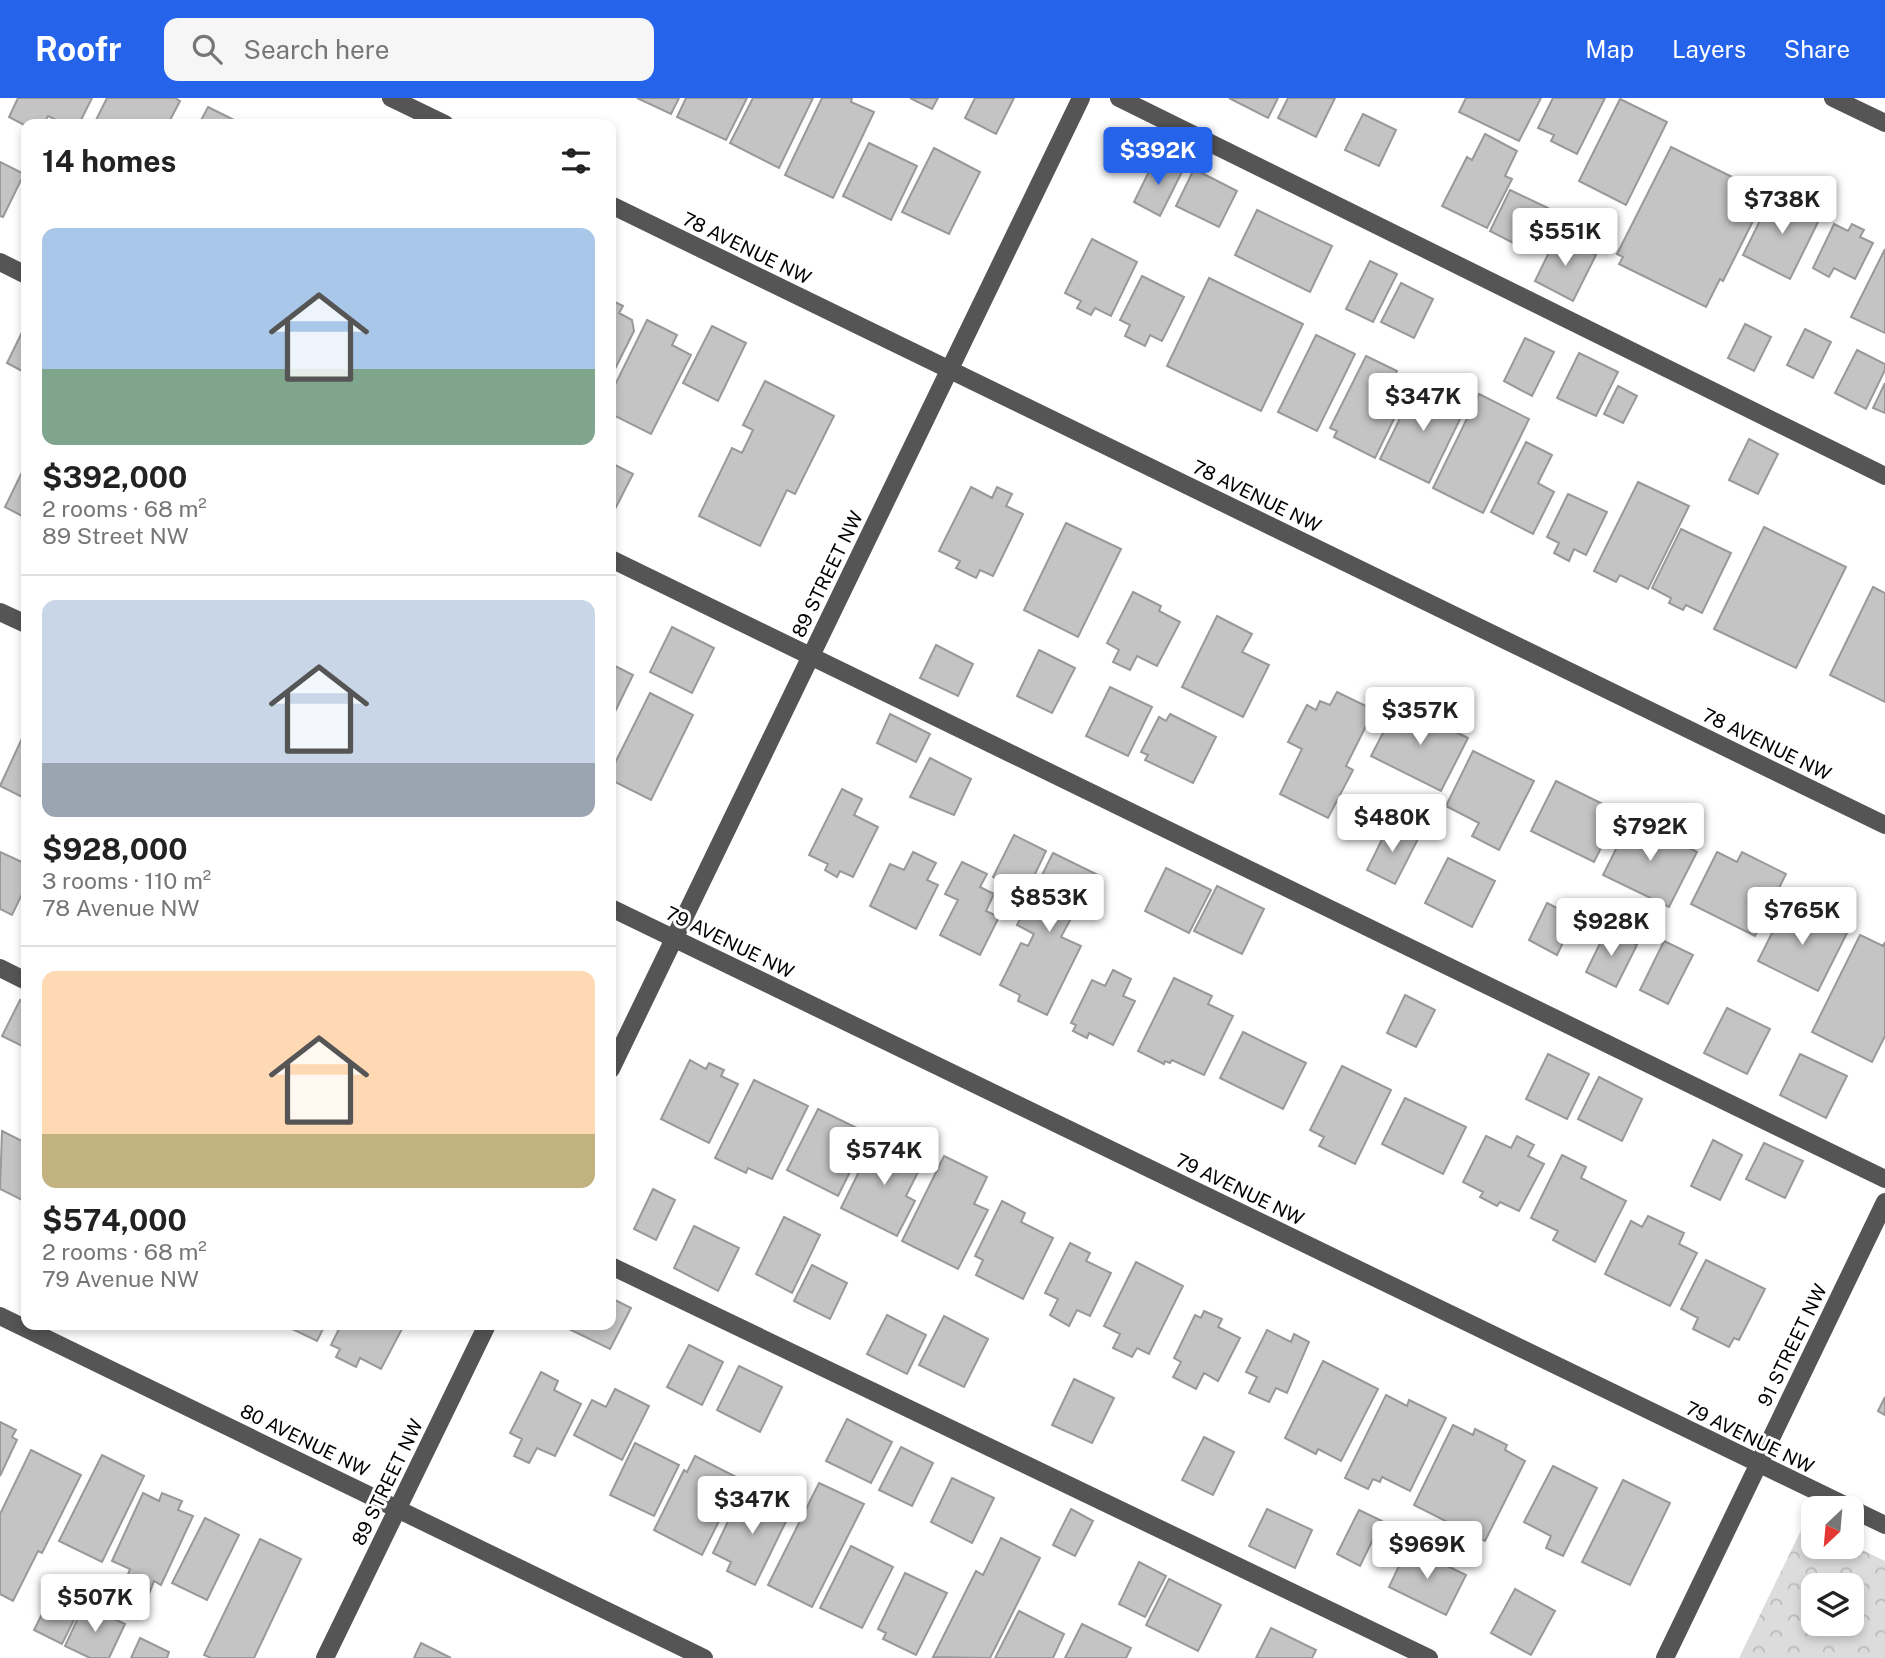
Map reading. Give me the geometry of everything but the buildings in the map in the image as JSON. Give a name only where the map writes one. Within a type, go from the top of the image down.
[{"type":"street","points":[[391,98],[435,119]]},
{"type":"street","name":"89 STREET NW","points":[[616,1059],[1081,98]]},
{"type":"street","points":[[1119,98],[1885,476]]},
{"type":"street","points":[[1833,98],[1885,123]]},
{"type":"street","name":"78 AVENUE NW","points":[[616,207],[1885,825]]},
{"type":"street","points":[[0,262],[21,272]]},
{"type":"street","points":[[616,561],[1885,1179]]},
{"type":"street","points":[[0,611],[21,622]]},
{"type":"street","name":"79 AVENUE NW","points":[[616,910],[1824,1496]]},
{"type":"street","points":[[0,968],[21,978]]},
{"type":"street","name":"91 STREET NW","points":[[1665,1658],[1885,1202]]},
{"type":"street","points":[[616,1268],[1429,1658]]},
{"type":"street","name":"80 AVENUE NW","points":[[0,1316],[21,1326]]},
{"type":"street","name":"80 AVENUE NW","points":[[29,1330],[705,1658]]},
{"type":"street","name":"89 STREET NW","points":[[325,1658],[484,1330]]},
{"type":"street","name":"79 AVENUE NW","points":[[1864,1515],[1885,1525]]},
{"type":"green space","points":[[1801,1530],[1801,1559],[1864,1559],[1864,1551],[1885,1561],[1885,1658],[1739,1658]]}]
